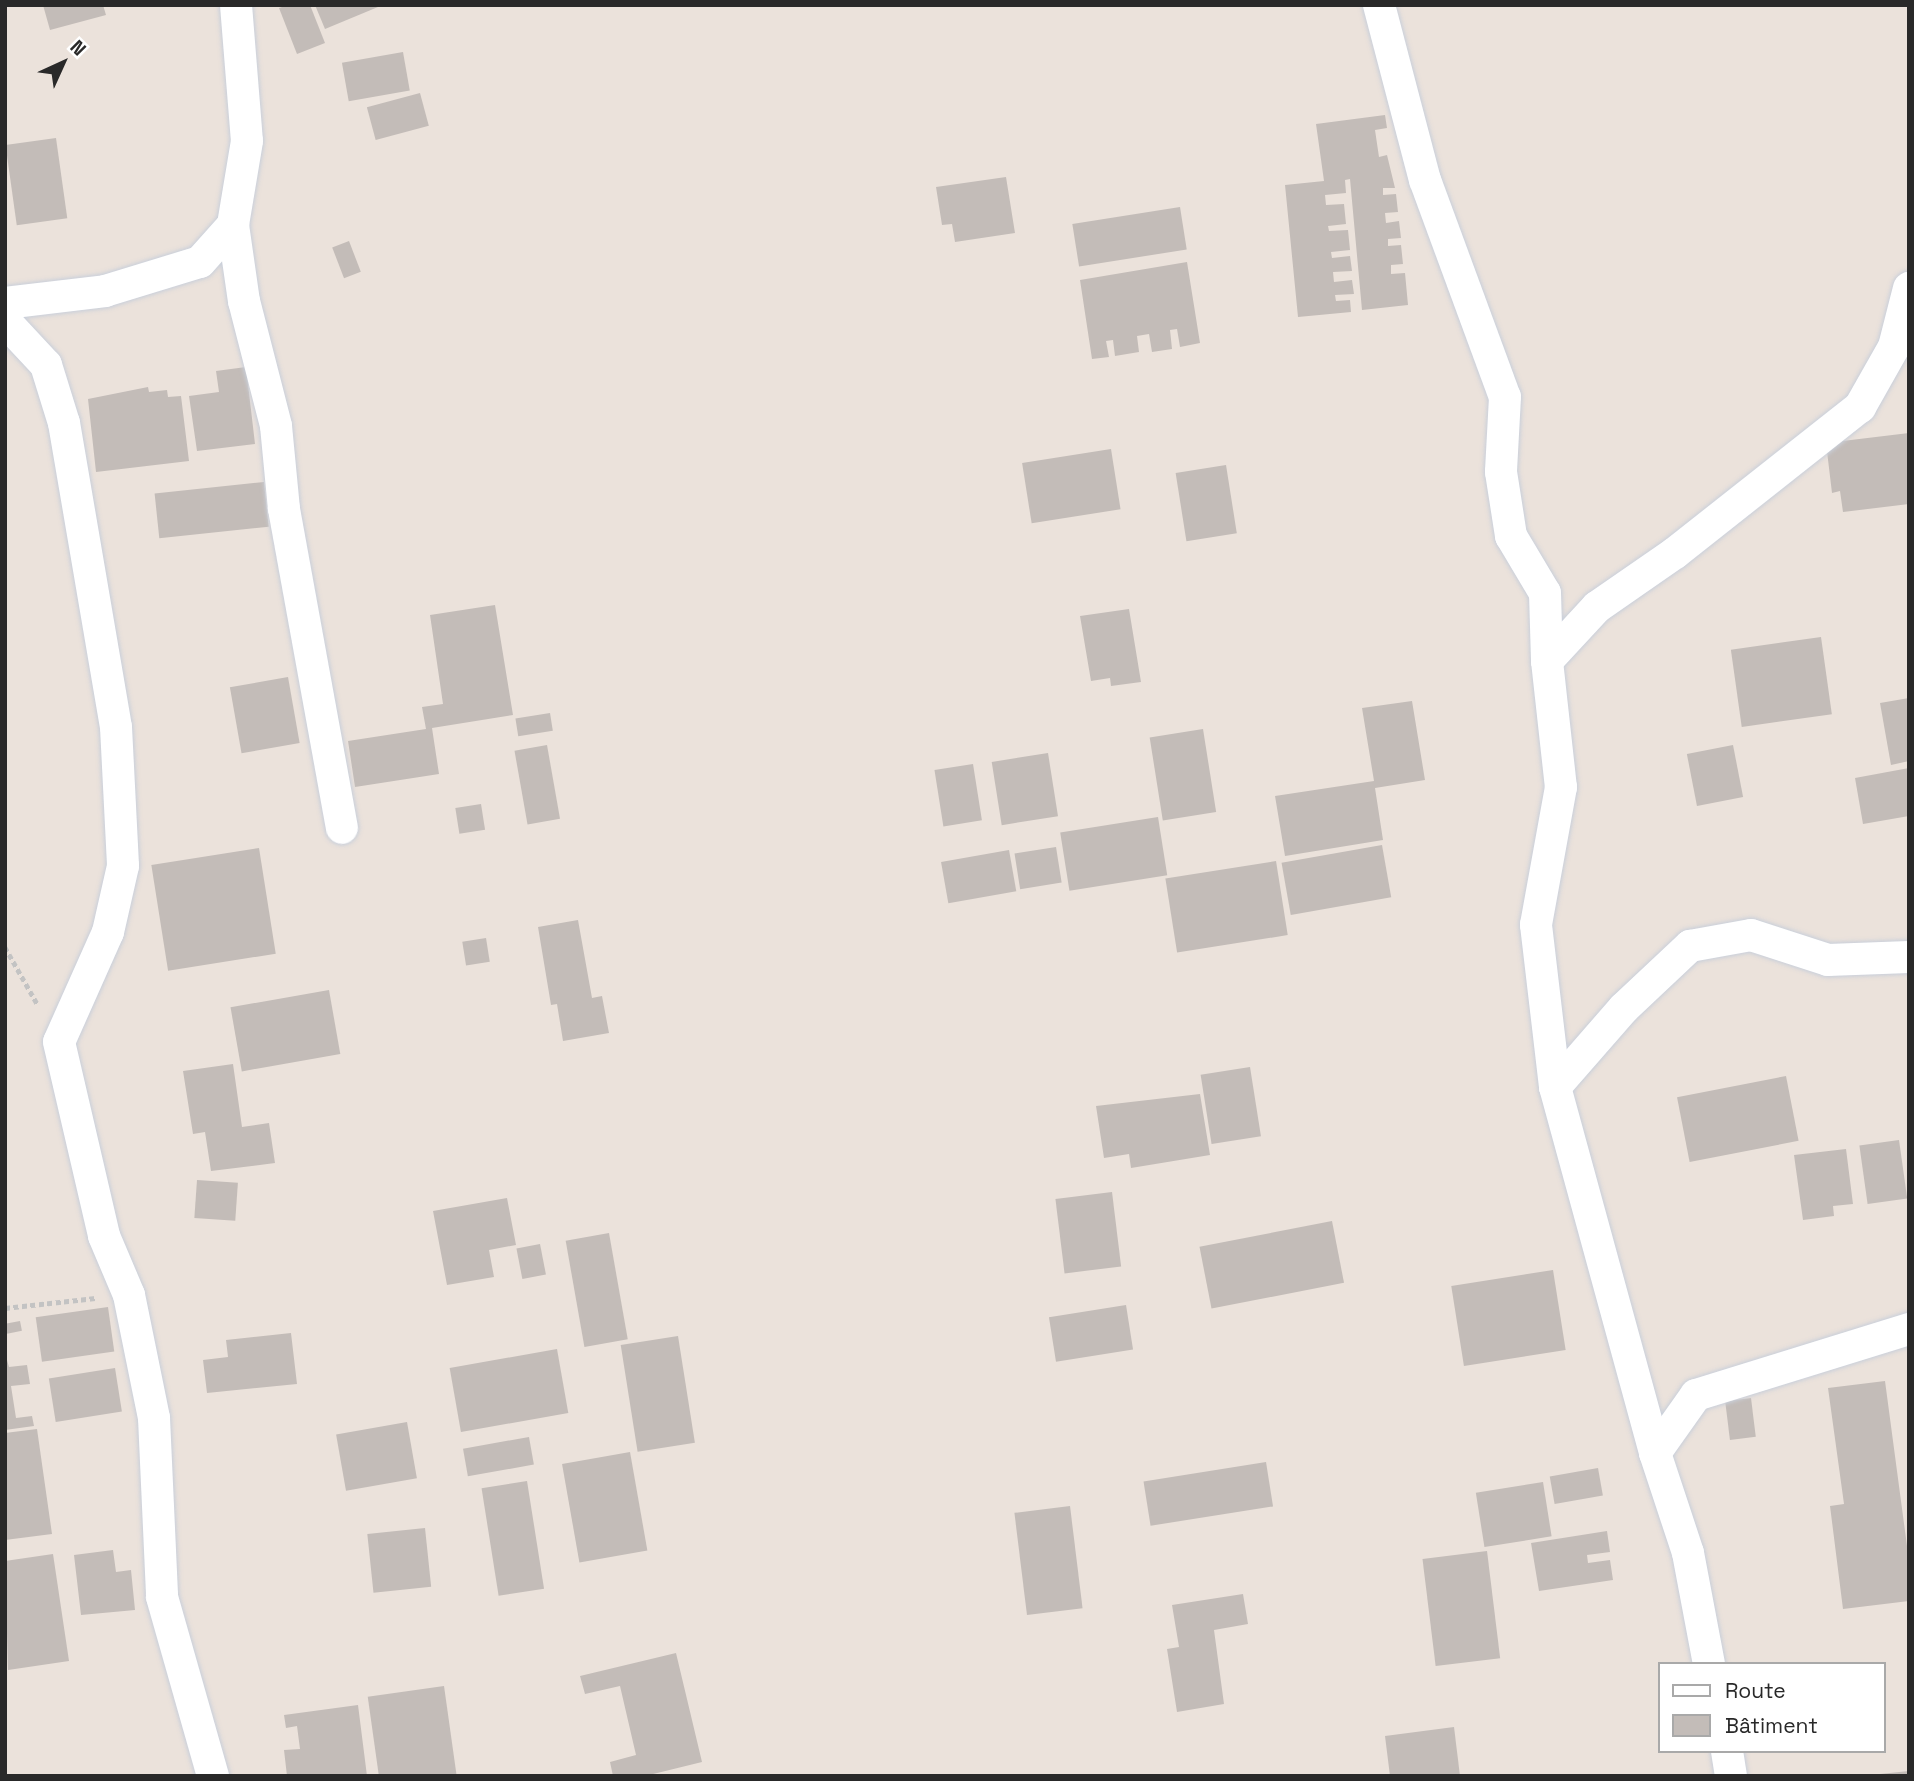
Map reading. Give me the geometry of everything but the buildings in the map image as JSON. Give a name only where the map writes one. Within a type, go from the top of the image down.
[{"type":"street","points":[[236,5],[247,141],[233,225],[244,301],[276,426],[284,509],[342,828]]},
{"type":"street","points":[[1379,5],[1425,180],[1505,397],[1500,472],[1511,536],[1545,593],[1546,662],[1561,787],[1536,925],[1555,1087],[1655,1453],[1688,1553],[1709,1662]]},
{"type":"street","points":[[5,303],[105,291],[200,262],[233,225]]},
{"type":"street","points":[[1546,662],[1597,607],[1675,553],[1860,407],[1894,347],[1909,288]]},
{"type":"street","points":[[5,321],[46,365],[64,423],[116,727],[124,866],[108,932],[59,1042],[104,1236],[129,1295],[154,1418],[162,1597],[213,1776]]},
{"type":"street","points":[[1555,1087],[1624,1008],[1690,946],[1751,935],[1828,960],[1909,957]]},
{"type":"street","points":[[1655,1453],[1696,1395],[1909,1329]]},
{"type":"street","points":[[1727,1753],[1731,1776]]},
{"type":"path","points":[[5,947],[59,1042]]},
{"type":"path","points":[[5,1308],[129,1295]]}]
